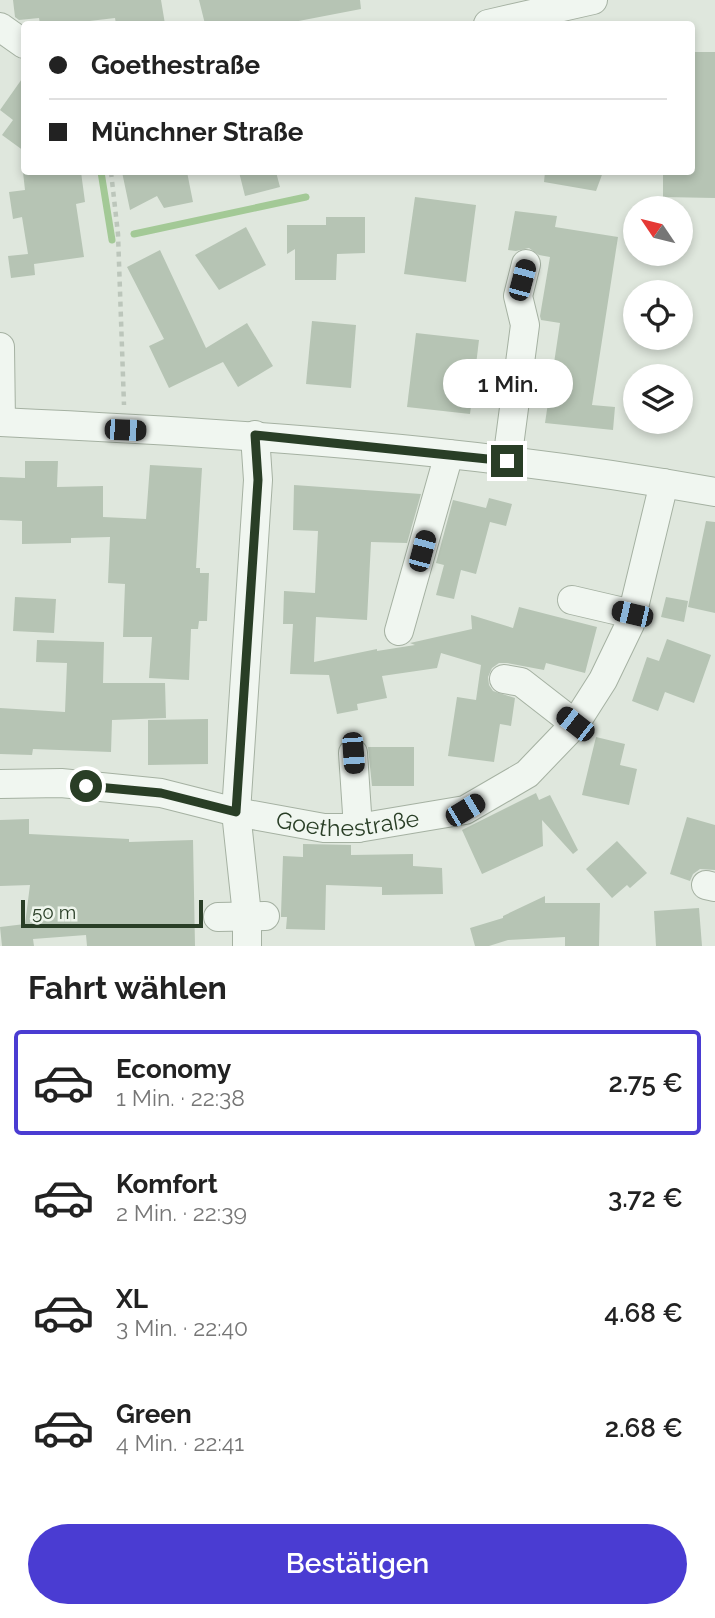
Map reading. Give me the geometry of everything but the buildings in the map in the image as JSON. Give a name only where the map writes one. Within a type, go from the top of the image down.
[{"type":"street","points":[[501,21],[593,0]]},
{"type":"street","points":[[0,27],[21,42]]},
{"type":"street","points":[[507,461],[525,325],[518,296],[526,264]]},
{"type":"street","points":[[0,347],[1,422],[255,435],[449,454],[715,492]]},
{"type":"street","points":[[247,946],[256,915],[236,812],[258,480],[255,435]]},
{"type":"street","points":[[399,631],[449,454]]},
{"type":"street","name":"Goethestraße","points":[[0,784],[61,783],[161,793],[236,812],[324,828],[358,828],[465,810],[527,774],[575,724],[603,680],[630,624],[664,483]]},
{"type":"street","points":[[572,600],[632,614]]},
{"type":"street","points":[[504,680],[521,682],[575,724]]},
{"type":"street","points":[[353,753],[358,828]]},
{"type":"street","points":[[218,917],[256,915]]},
{"type":"path","points":[[111,175],[118,234],[125,430]]},
{"type":"waterway","points":[[101,175],[112,240]]},
{"type":"waterway","points":[[134,234],[306,197]]},
{"type":"route","points":[[86,786],[161,793],[236,812],[258,480],[255,435],[507,461]]}]
